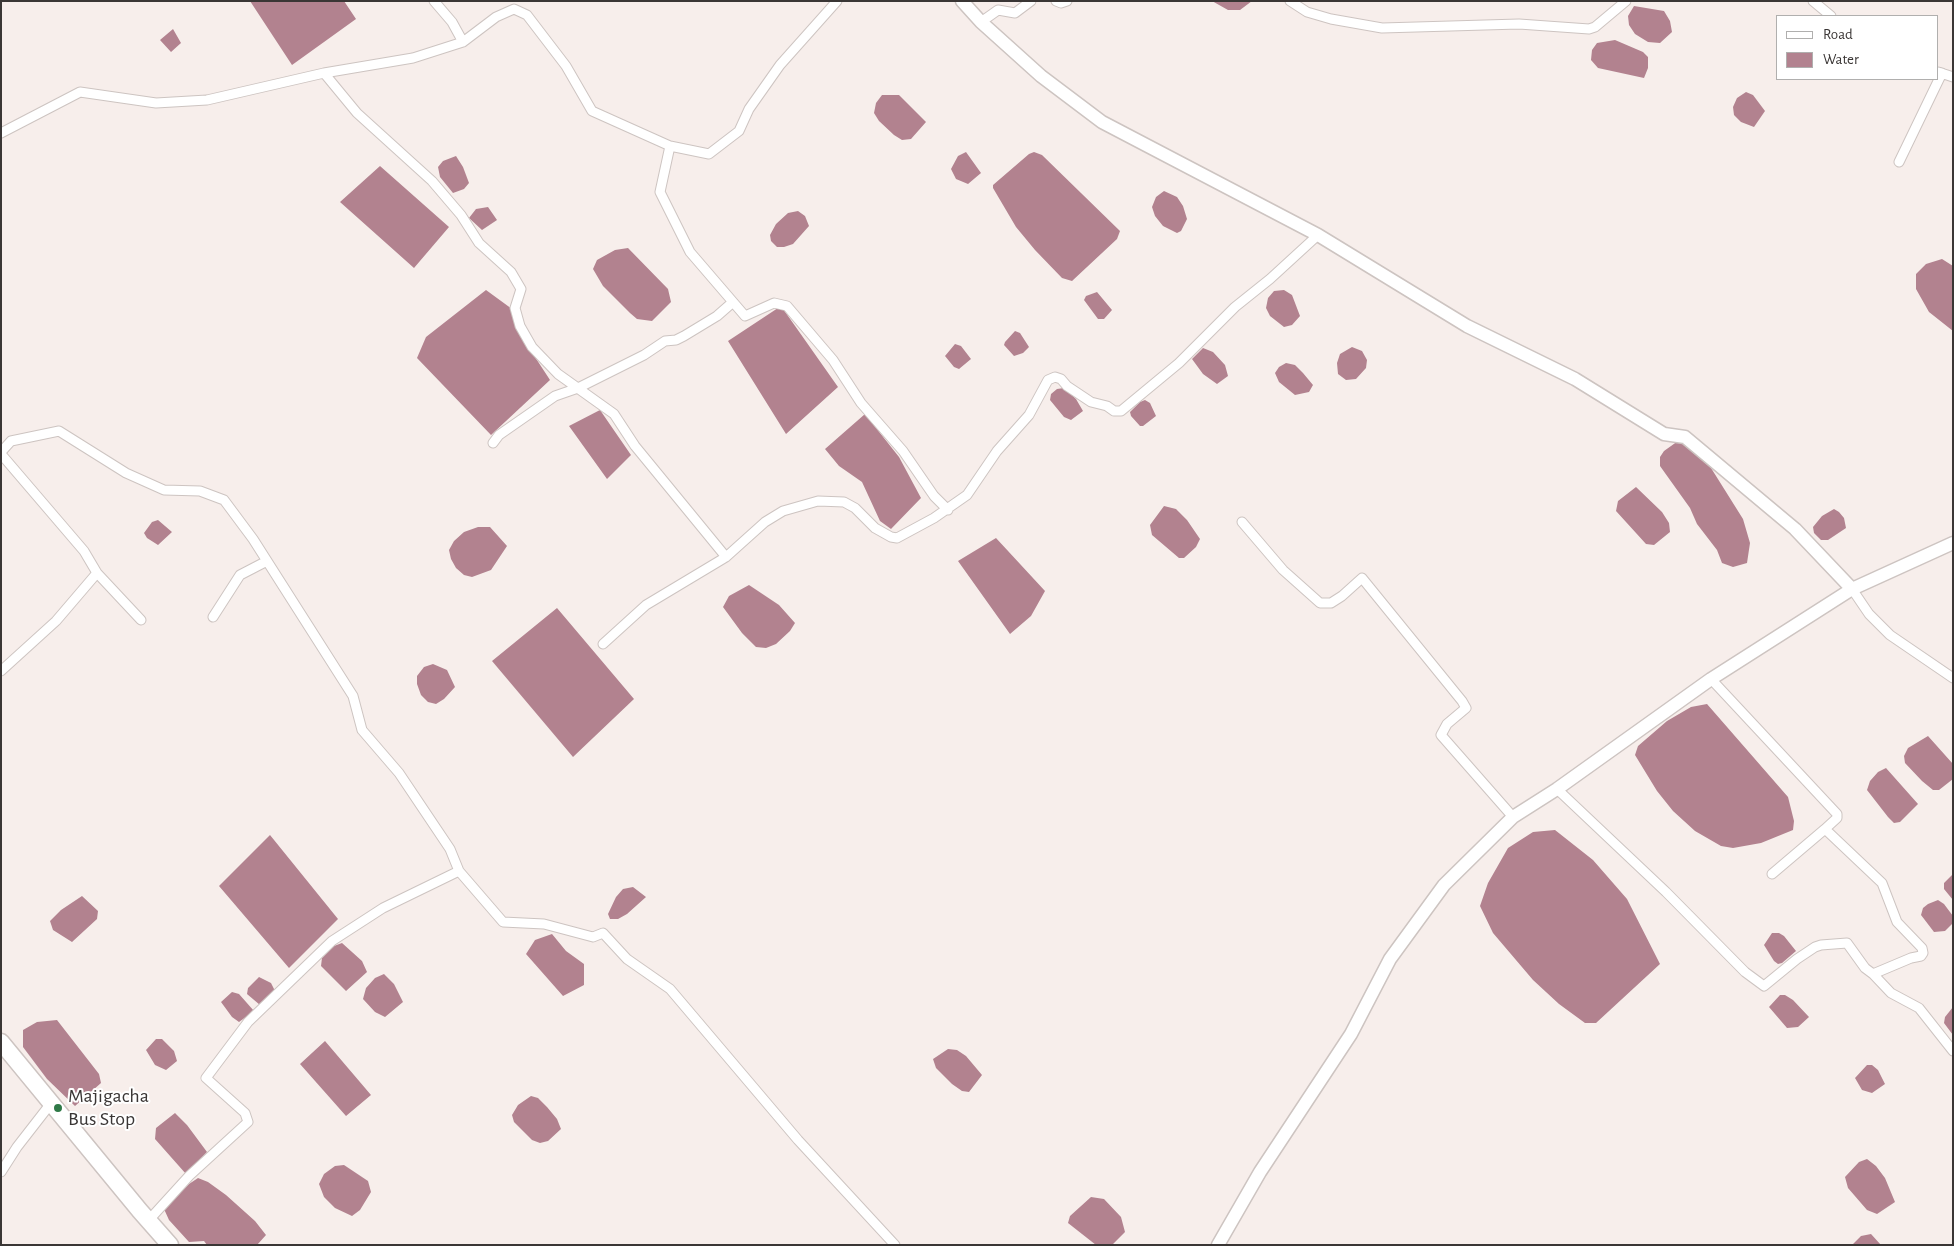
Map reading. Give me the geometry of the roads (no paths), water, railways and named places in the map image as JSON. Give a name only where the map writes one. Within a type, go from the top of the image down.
[{"type":"highway","points":[[1,1042],[148,1221],[170,1245]]},
{"type":"street","points":[[434,1],[452,22],[463,42]]},
{"type":"street","points":[[1,133],[80,92],[156,103],[207,100],[324,74],[413,58],[463,42],[496,16],[514,9],[527,15],[566,66],[592,111],[670,146],[709,154],[739,131],[749,109],[780,65],[837,1]]},
{"type":"street","points":[[962,1],[981,22],[1041,76],[1102,122],[1318,235],[1467,326],[1575,379],[1664,434],[1685,437],[1795,529],[1852,589],[1869,614],[1890,635],[1953,678]]},
{"type":"street","points":[[981,22],[998,10],[1015,13],[1031,1]]},
{"type":"street","points":[[1056,1],[1061,3],[1067,1]]},
{"type":"street","points":[[1290,1],[1307,12],[1331,19],[1382,28],[1519,24],[1589,29],[1595,27],[1626,1]]},
{"type":"street","points":[[1813,1],[1830,15]]},
{"type":"street","points":[[1940,73],[1953,77]]},
{"type":"street","points":[[324,74],[357,113],[432,181],[461,215],[479,243],[511,272],[521,289],[515,308],[520,326],[532,347],[558,374],[614,414],[636,446],[726,557]]},
{"type":"street","points":[[1899,162],[1937,80]]},
{"type":"street","points":[[670,146],[660,192],[690,252],[745,316],[774,303],[788,306],[833,360],[861,403],[903,451],[934,496],[948,510]]},
{"type":"street","points":[[603,644],[646,604],[726,557],[765,522],[783,511],[818,501],[844,502],[855,508],[875,528],[891,537],[897,538],[948,510],[967,495],[997,451],[1029,415],[1048,380],[1061,379],[1091,402],[1121,412],[1178,363],[1235,307],[1270,279],[1318,235]]},
{"type":"street","points":[[493,443],[498,435],[555,396],[578,388],[644,355],[665,341],[676,340],[684,336],[718,316],[733,302]]},
{"type":"street","points":[[141,620],[97,573],[84,551],[1,453],[11,441],[59,431],[126,473],[164,490],[200,491],[224,500],[267,561],[353,696],[362,730],[399,773],[450,849],[459,871],[503,922],[544,924],[592,937],[603,933],[627,960],[670,989],[798,1140],[895,1245]]},
{"type":"street","points":[[1242,522],[1283,570],[1320,602],[1332,602],[1342,596],[1362,578],[1462,700],[1466,708],[1447,724],[1441,735],[1513,817]]},
{"type":"street","points":[[1218,1245],[1260,1172],[1351,1034],[1390,959],[1444,885],[1513,817],[1557,789],[1711,679],[1852,589],[1953,543]]},
{"type":"street","points":[[213,617],[240,575],[267,561]]},
{"type":"street","points":[[1,671],[56,621],[97,573]]},
{"type":"street","points":[[1711,679],[1837,814],[1824,829],[1772,874]]},
{"type":"street","points":[[1557,789],[1666,892],[1745,972],[1764,986],[1815,947],[1847,943],[1865,968],[1891,994],[1919,1008],[1953,1051]]},
{"type":"street","points":[[1824,829],[1882,883],[1897,922],[1922,948],[1923,953],[1917,958],[1911,958],[1873,974]]},
{"type":"street","points":[[148,1221],[189,1176],[248,1122],[245,1112],[206,1078],[248,1022],[332,941],[383,908],[459,871]]},
{"type":"street","points":[[1,1172],[17,1147],[52,1102]]},
{"type":"water","points":[[250,1],[344,1],[356,19],[292,65]]},
{"type":"water","points":[[1212,1],[1252,1],[1240,10],[1228,10]]},
{"type":"water","points":[[1634,6],[1664,11],[1670,21],[1672,32],[1660,43],[1648,42],[1635,34],[1629,25],[1628,16]]},
{"type":"water","points":[[173,29],[181,43],[171,52],[160,40]]},
{"type":"water","points":[[1615,40],[1643,52],[1648,57],[1648,68],[1644,78],[1598,68],[1591,60],[1592,50],[1597,43]]},
{"type":"water","points":[[1746,92],[1753,95],[1765,111],[1754,127],[1741,122],[1734,115],[1733,107],[1737,98]]},
{"type":"water","points":[[882,95],[899,95],[926,122],[911,139],[902,140],[879,121],[874,113],[876,103]]},
{"type":"water","points":[[966,152],[981,173],[968,184],[956,179],[951,169],[958,156]]},
{"type":"water","points":[[1034,152],[1042,155],[1120,231],[1117,239],[1072,281],[1062,278],[1035,250],[1016,227],[993,188],[993,185],[1029,154]]},
{"type":"water","points":[[456,156],[463,167],[469,183],[464,189],[453,193],[440,177],[438,167],[443,161]]},
{"type":"water","points":[[380,166],[449,227],[414,268],[340,202]]},
{"type":"water","points":[[1164,191],[1177,197],[1183,206],[1187,219],[1181,231],[1177,233],[1163,226],[1155,216],[1152,207],[1156,197]]},
{"type":"water","points":[[488,207],[497,220],[482,230],[469,218],[476,209]]},
{"type":"water","points":[[798,211],[805,216],[809,226],[793,244],[777,247],[771,241],[770,235],[776,224],[788,213]]},
{"type":"water","points":[[628,248],[668,289],[671,302],[652,321],[637,319],[630,313],[603,286],[593,269],[597,260],[615,250]]},
{"type":"water","points":[[1942,259],[1953,266],[1953,331],[1929,312],[1916,289],[1916,274],[1926,264]]},
{"type":"water","points":[[486,290],[512,309],[516,328],[550,380],[491,435],[417,358],[426,337]]},
{"type":"water","points":[[1284,290],[1292,295],[1300,316],[1292,325],[1284,327],[1270,316],[1266,308],[1268,298],[1274,291]]},
{"type":"water","points":[[1097,292],[1112,310],[1104,319],[1098,319],[1084,300],[1086,296]]},
{"type":"water","points":[[781,306],[838,387],[786,434],[728,341]]},
{"type":"water","points":[[1015,331],[1020,333],[1029,347],[1023,353],[1014,356],[1004,345]]},
{"type":"water","points":[[955,344],[961,346],[971,359],[959,369],[954,367],[945,356]]},
{"type":"water","points":[[1352,347],[1362,351],[1367,360],[1366,368],[1356,379],[1346,380],[1338,374],[1337,363],[1340,354]]},
{"type":"water","points":[[1203,348],[1213,352],[1225,365],[1228,376],[1217,384],[1203,374],[1192,359]]},
{"type":"water","points":[[1286,363],[1295,365],[1313,385],[1309,392],[1295,395],[1279,382],[1275,373],[1279,367]]},
{"type":"water","points":[[1064,388],[1076,399],[1083,411],[1071,420],[1064,417],[1050,400],[1051,394],[1057,389]]},
{"type":"water","points":[[1145,400],[1150,403],[1156,416],[1143,426],[1140,426],[1131,416],[1130,412],[1140,402]]},
{"type":"water","points":[[600,410],[631,455],[607,479],[569,426]]},
{"type":"water","points":[[865,414],[899,457],[921,498],[891,529],[880,521],[862,482],[839,466],[825,449]]},
{"type":"water","points":[[1678,441],[1685,443],[1706,460],[1743,519],[1750,543],[1747,563],[1733,567],[1722,563],[1717,550],[1697,524],[1690,508],[1660,466],[1660,457],[1664,451]]},
{"type":"water","points":[[1636,487],[1662,512],[1669,523],[1670,532],[1654,545],[1646,544],[1616,511],[1618,501]]},
{"type":"water","points":[[1164,506],[1176,509],[1187,520],[1200,539],[1196,547],[1184,558],[1179,558],[1152,535],[1150,525]]},
{"type":"water","points":[[1834,509],[1844,518],[1846,528],[1828,540],[1821,540],[1814,533],[1813,527],[1822,516]]},
{"type":"water","points":[[158,520],[172,532],[158,545],[147,538],[144,533],[152,522]]},
{"type":"water","points":[[478,527],[490,527],[507,546],[491,570],[472,577],[464,575],[456,568],[449,550],[454,541],[464,532]]},
{"type":"water","points":[[996,538],[1045,591],[1031,616],[1010,634],[958,561]]},
{"type":"water","points":[[749,585],[779,605],[795,623],[790,631],[776,644],[766,648],[756,647],[742,633],[723,607],[729,596]]},
{"type":"water","points":[[557,608],[634,699],[573,757],[492,661]]},
{"type":"water","points":[[433,664],[447,670],[455,687],[444,699],[436,704],[428,702],[421,695],[417,684],[417,676],[424,667]]},
{"type":"water","points":[[1707,704],[1788,797],[1794,821],[1793,830],[1761,843],[1733,848],[1721,846],[1695,831],[1673,811],[1657,791],[1635,755],[1638,746],[1667,721],[1691,707]]},
{"type":"water","points":[[1928,736],[1953,764],[1953,779],[1939,790],[1933,790],[1905,763],[1904,756],[1908,748]]},
{"type":"water","points":[[1886,768],[1918,804],[1900,822],[1894,823],[1867,790],[1870,781],[1878,772]]},
{"type":"water","points":[[1555,830],[1593,860],[1627,899],[1660,964],[1596,1023],[1585,1023],[1559,1004],[1533,980],[1493,933],[1480,906],[1488,883],[1508,848],[1533,832]]},
{"type":"water","points":[[270,835],[338,919],[289,968],[219,886]]},
{"type":"water","points":[[1953,874],[1953,900],[1944,889],[1944,883]]},
{"type":"water","points":[[633,887],[646,897],[627,914],[618,919],[610,919],[608,914],[616,897],[623,889]]},
{"type":"water","points":[[82,896],[98,911],[97,919],[72,942],[53,930],[50,921],[61,910]]},
{"type":"water","points":[[1938,900],[1944,904],[1953,916],[1953,923],[1945,931],[1934,932],[1921,915],[1923,908]]},
{"type":"water","points":[[1772,933],[1779,933],[1784,936],[1796,951],[1782,963],[1778,964],[1774,961],[1764,945]]},
{"type":"water","points":[[552,934],[566,951],[584,964],[584,985],[563,996],[526,954],[535,940]]},
{"type":"water","points":[[342,943],[362,961],[367,972],[346,991],[321,966],[322,958],[334,946]]},
{"type":"water","points":[[384,974],[394,984],[403,1002],[385,1017],[375,1012],[363,999],[366,988],[375,978]]},
{"type":"water","points":[[259,977],[271,983],[275,991],[260,1005],[247,994],[248,988]]},
{"type":"water","points":[[232,992],[239,994],[254,1011],[239,1022],[232,1017],[221,1002]]},
{"type":"water","points":[[1780,995],[1785,995],[1793,1000],[1809,1017],[1798,1027],[1787,1028],[1769,1007]]},
{"type":"water","points":[[1953,1007],[1953,1035],[1944,1023],[1945,1017]]},
{"type":"water","points":[[57,1020],[99,1074],[101,1083],[75,1106],[47,1079],[23,1047],[23,1030],[37,1022]]},
{"type":"water","points":[[156,1039],[162,1039],[174,1051],[177,1061],[166,1070],[155,1065],[146,1050]]},
{"type":"water","points":[[325,1041],[371,1095],[346,1116],[300,1064]]},
{"type":"water","points":[[948,1049],[957,1050],[966,1056],[982,1075],[969,1092],[962,1091],[952,1084],[936,1068],[933,1059]]},
{"type":"water","points":[[1867,1065],[1872,1065],[1878,1070],[1885,1084],[1872,1093],[1862,1090],[1855,1078]]},
{"type":"water","points":[[531,1096],[538,1098],[547,1107],[557,1119],[561,1129],[548,1141],[540,1143],[532,1140],[514,1122],[512,1115],[518,1105]]},
{"type":"water","points":[[175,1113],[187,1125],[207,1152],[186,1174],[155,1139],[156,1128]]},
{"type":"water","points":[[1867,1159],[1876,1166],[1885,1178],[1895,1202],[1877,1214],[1867,1210],[1848,1188],[1845,1177],[1859,1162]]},
{"type":"water","points":[[344,1165],[368,1181],[371,1192],[360,1210],[352,1216],[335,1208],[324,1197],[319,1184],[324,1174],[335,1166]]},
{"type":"water","points":[[198,1178],[208,1182],[226,1195],[255,1221],[266,1235],[257,1245],[207,1245],[204,1241],[189,1242],[169,1220],[164,1209],[189,1184]]},
{"type":"water","points":[[1091,1197],[1104,1199],[1121,1217],[1125,1232],[1112,1245],[1096,1245],[1068,1223],[1070,1216]]},
{"type":"water","points":[[1871,1234],[1881,1245],[1852,1245],[1861,1236]]},
{"type":"place","name":"Majigacha Bus Stop","points":[[58,1108]]}]
